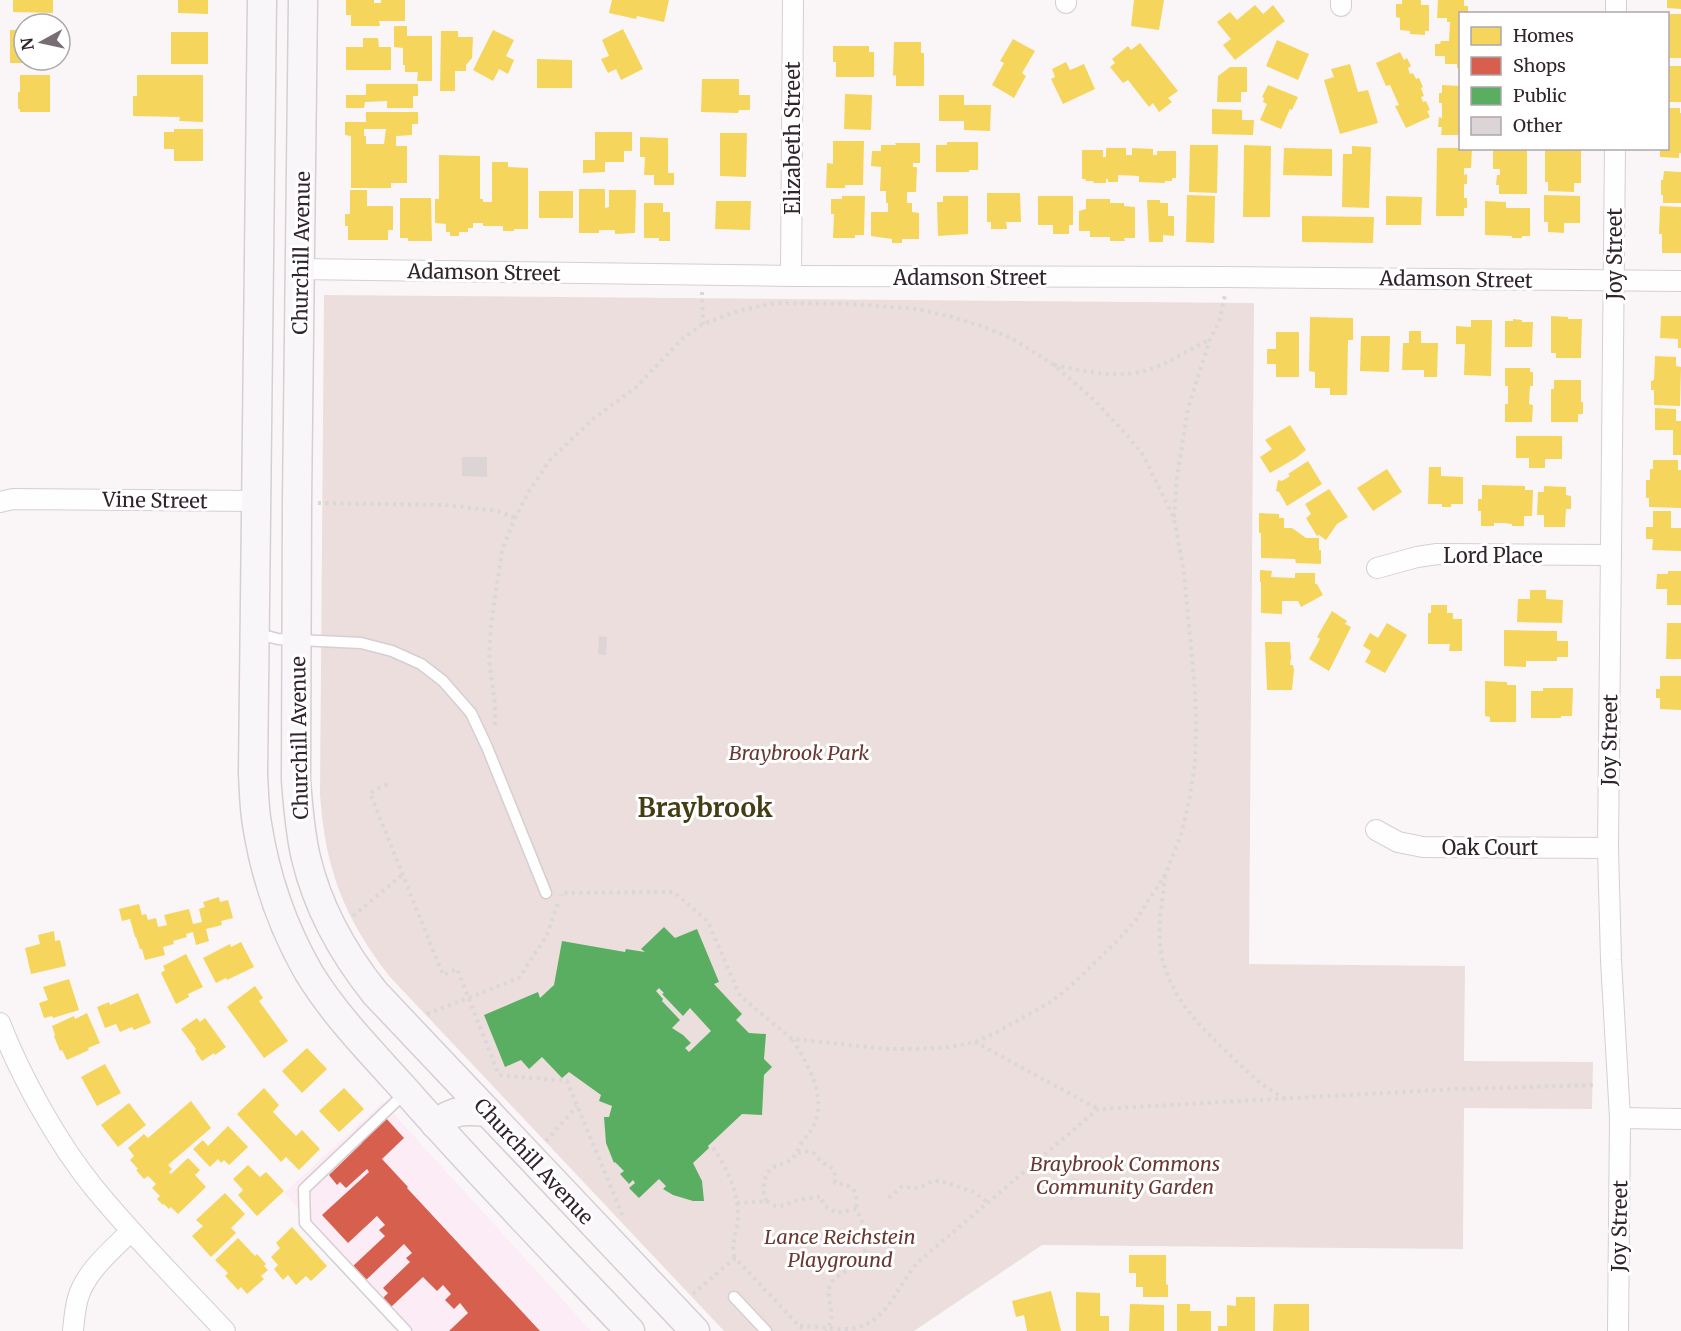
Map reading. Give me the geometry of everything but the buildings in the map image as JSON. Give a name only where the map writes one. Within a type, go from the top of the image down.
[{"type":"main road","points":[[262,0],[253,774],[256,821],[264,862],[276,899],[309,972],[331,1006],[435,1124],[630,1331]]},
{"type":"main road","name":"Churchill Avenue","points":[[303,0],[296,780],[299,820],[306,859],[334,932],[356,970],[375,993],[695,1331]]},
{"type":"main road","name":"Adamson Street","points":[[259,269],[300,269]]},
{"type":"main road","name":"Vine Street","points":[[257,501],[297,502]]},
{"type":"main road","points":[[435,1124],[449,1114],[464,1110],[488,1112]]},
{"type":"street","name":"Elizabeth Street","points":[[791,276],[793,0]]},
{"type":"street","name":"Joy Street","points":[[1615,150],[1608,848],[1611,960],[1620,1118],[1618,1331]]},
{"type":"street","name":"Adamson Street","points":[[300,269],[791,276],[1681,281]]},
{"type":"street","name":"Vine Street","points":[[4,499],[257,501]]},
{"type":"street","name":"Lord Place","points":[[1377,568],[1437,554],[1611,555]]},
{"type":"street","name":"Oak Court","points":[[1376,830],[1398,842],[1423,847],[1608,848]]},
{"type":"street","points":[[0,1023],[31,1088],[68,1153],[131,1231],[225,1331]]},
{"type":"street","points":[[1620,1118],[1681,1119]]},
{"type":"street","points":[[73,1331],[78,1297],[83,1285],[104,1257],[131,1231]]},
{"type":"lane","points":[[255,633],[278,639],[361,643],[392,651],[421,664],[443,681],[471,712],[546,893]]},
{"type":"lane","points":[[406,1091],[304,1189],[305,1222],[406,1331]]},
{"type":"lane","points":[[734,1297],[766,1331]]},
{"type":"path","points":[[702,275],[703,324]]},
{"type":"path","points":[[792,1040],[888,1049],[950,1047],[975,1042],[1031,1014],[1071,986],[1136,920],[1165,875],[1180,835],[1195,764],[1195,690],[1184,573],[1174,518],[1177,477],[1188,408],[1210,339],[1220,322],[1225,299],[1225,277]]},
{"type":"path","points":[[495,724],[489,659],[491,625],[502,550],[529,491],[550,460],[593,419],[635,388],[682,339],[703,324],[741,310],[776,303],[850,304],[917,309],[952,317],[1011,338],[1054,365],[1094,399],[1127,435],[1143,455],[1174,518]]},
{"type":"path","points":[[1054,365],[1091,372],[1133,373],[1150,369],[1210,339]]},
{"type":"path","points":[[297,502],[445,505],[498,511],[515,518]]},
{"type":"path","points":[[387,784],[370,793],[442,975],[457,969],[499,1076],[567,1081],[626,1224]]},
{"type":"path","points":[[348,920],[403,874]]},
{"type":"path","points":[[1165,875],[1160,945],[1169,977],[1178,996],[1186,1010],[1208,1034],[1259,1083],[1287,1099]]},
{"type":"path","points":[[423,1015],[519,978],[547,935],[562,893],[674,892],[708,922],[740,996],[792,1040],[810,1070],[817,1101],[816,1122],[797,1153],[785,1164],[775,1166],[768,1171],[763,1192],[767,1201],[782,1207],[796,1200],[820,1196],[825,1206],[837,1214],[856,1209]]},
{"type":"path","points":[[975,1042],[1098,1109],[1456,1089],[1597,1085]]},
{"type":"path","points":[[544,1144],[577,1106]]},
{"type":"path","points":[[804,1331],[800,1326],[847,1329],[873,1322],[882,1314],[907,1274],[918,1262],[1098,1109]]},
{"type":"path","points":[[713,1148],[728,1175],[737,1203],[738,1217],[732,1245],[735,1258]]},
{"type":"path","points":[[797,1153],[804,1151],[813,1153],[821,1162],[830,1165],[836,1175],[835,1184],[852,1187],[867,1244],[860,1260],[830,1284],[832,1319],[827,1329]]},
{"type":"path","points":[[890,1198],[902,1187],[919,1188],[933,1181],[941,1181],[974,1192],[987,1202]]},
{"type":"path","points":[[737,1203],[767,1201]]},
{"type":"shaded area","points":[[383,1102],[591,1331],[413,1331],[284,1193]]},
{"type":"green space","name":"Braybrook Park","points":[[324,295],[1254,303],[1249,964],[1465,966],[1464,1061],[1593,1062],[1592,1109],[1464,1108],[1463,1249],[1042,1245],[914,1331],[724,1331],[390,977],[360,934],[340,892],[327,846],[320,794]]},
{"type":"district","name":"Braybrook","points":[[705,807]]},
{"type":"park label","name":"Braybrook Commons Community Garden","points":[[1125,1174]]},
{"type":"park label","name":"Lance Reichstein Playground","points":[[840,1248]]}]
